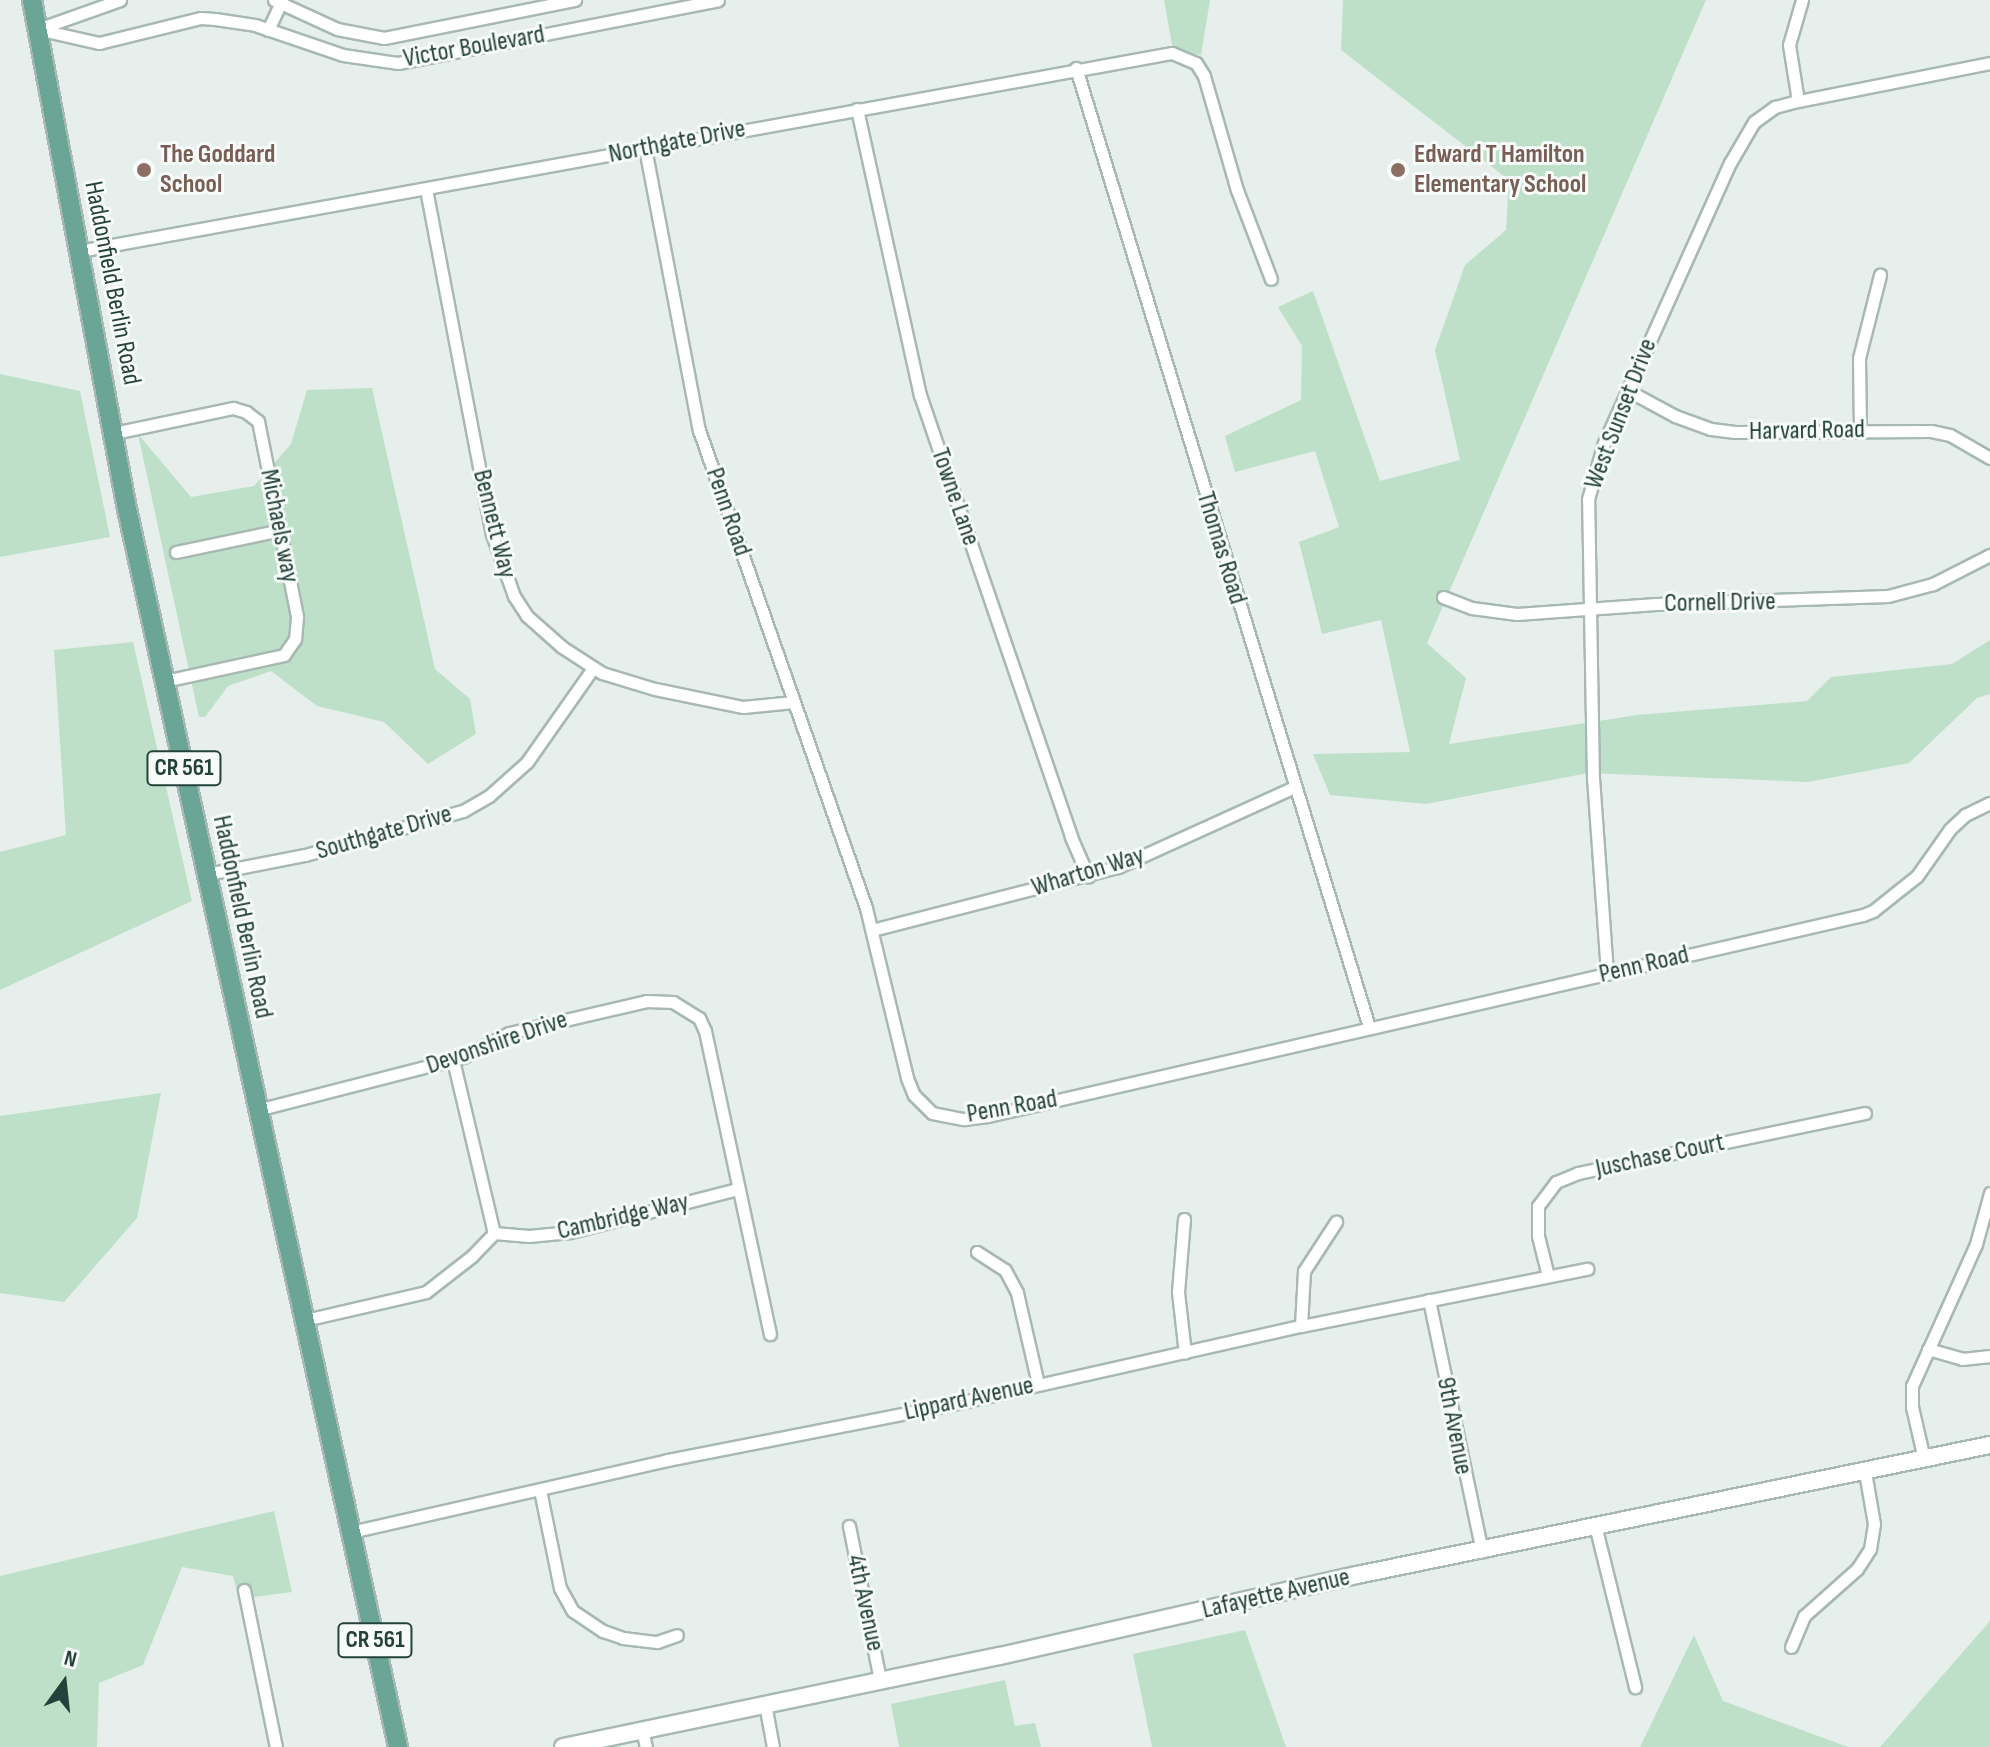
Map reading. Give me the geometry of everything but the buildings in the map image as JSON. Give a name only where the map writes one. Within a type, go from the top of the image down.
[{"type":"main road","name":"Haddonfield Berlin Road","points":[[32,0],[114,433],[165,681],[398,1747]]},
{"type":"street","points":[[37,29],[120,0]]},
{"type":"street","name":"Victor Boulevard","points":[[279,1],[337,29],[384,38],[575,0]]},
{"type":"street","name":"Victor Boulevard","points":[[37,29],[99,43],[201,18],[268,30],[343,55],[398,63],[718,0]]},
{"type":"street","points":[[1798,101],[1789,45],[1802,0]]},
{"type":"street","points":[[268,30],[279,1]]},
{"type":"street","name":"Northgate Drive","points":[[79,251],[1157,53],[1186,56],[1204,76],[1237,190],[1271,279]]},
{"type":"street","name":"West Sunset Drive","points":[[1607,973],[1593,779],[1589,489],[1627,390],[1745,133],[1763,114],[1798,101],[1990,63]]},
{"type":"street","name":"Thomas Road","points":[[1076,68],[1369,1027]]},
{"type":"street","name":"Towne Lane","points":[[857,109],[920,395],[1071,837],[1088,876]]},
{"type":"street","name":"Penn Road","points":[[645,148],[699,430],[872,930],[907,1078],[921,1104],[942,1116],[964,1119],[988,1116],[1873,911],[1917,876],[1950,829],[1965,815],[1990,803]]},
{"type":"street","name":"Bennett Way","points":[[426,189],[492,534],[501,567],[527,616],[562,647],[593,668],[655,689],[743,707],[794,702]]},
{"type":"street","points":[[1860,429],[1859,358],[1880,275]]},
{"type":"street","name":"Harvard Road","points":[[1627,390],[1684,420],[1711,429],[1735,432],[1860,429],[1941,433],[1990,458]]},
{"type":"street","name":"Michaels way","points":[[114,433],[233,408],[246,412],[258,421],[297,617],[295,639],[284,655],[165,681]]},
{"type":"street","points":[[176,552],[280,530]]},
{"type":"street","name":"Cornell Drive","points":[[1443,597],[1492,612],[1888,596],[1933,584],[1990,555]]},
{"type":"street","name":"Southgate Drive","points":[[207,874],[305,855],[463,811],[489,796],[527,762],[593,668]]},
{"type":"street","name":"Wharton Way","points":[[872,930],[1118,867],[1294,787]]},
{"type":"street","name":"Devonshire Drive","points":[[257,1110],[453,1060],[509,1033],[646,1001],[673,1002],[699,1018],[705,1031],[770,1334]]},
{"type":"street","points":[[305,1320],[426,1292],[472,1256],[494,1233],[453,1060]]},
{"type":"street","name":"Juschase Court","points":[[1548,1276],[1538,1236],[1538,1206],[1556,1182],[1578,1173],[1865,1113]]},
{"type":"street","name":"Cambridge Way","points":[[494,1233],[529,1236],[570,1232],[738,1189]]},
{"type":"street","points":[[1924,1459],[1912,1407],[1912,1386],[1976,1244],[1990,1193]]},
{"type":"street","points":[[1184,1219],[1178,1292],[1185,1353]]},
{"type":"street","points":[[1301,1326],[1304,1271],[1336,1222]]},
{"type":"street","points":[[977,1252],[1005,1270],[1017,1293],[1038,1384]]},
{"type":"street","name":"Lippard Avenue","points":[[351,1532],[667,1460],[1587,1269]]},
{"type":"street","name":"9th Avenue","points":[[1429,1300],[1482,1551]]},
{"type":"street","points":[[1928,1349],[1962,1359],[1990,1356]]},
{"type":"street","name":"Lafayette Avenue","points":[[563,1747],[1136,1626],[1357,1575],[1596,1529],[1990,1445]]},
{"type":"street","points":[[1791,1647],[1804,1616],[1857,1569],[1870,1549],[1874,1524],[1865,1472]]},
{"type":"street","points":[[540,1490],[560,1588],[573,1611],[603,1631],[623,1638],[657,1642],[677,1635]]},
{"type":"street","name":"4th Avenue","points":[[849,1526],[880,1680]]},
{"type":"street","points":[[1596,1529],[1635,1687]]},
{"type":"street","points":[[244,1590],[276,1747]]},
{"type":"street","points":[[765,1704],[773,1747]]},
{"type":"street","points":[[642,1730],[646,1747]]},
{"type":"green space","points":[[1164,0],[1210,0],[1201,55],[1173,50]]},
{"type":"green space","points":[[1343,0],[1706,0],[1427,643],[1466,678],[1449,744],[1637,715],[1807,701],[1831,677],[1952,664],[1990,640],[1990,694],[1977,698],[1909,763],[1808,782],[1588,773],[1426,804],[1330,795],[1313,754],[1410,752],[1381,620],[1322,634],[1299,542],[1339,527],[1315,451],[1235,472],[1225,436],[1301,400],[1302,346],[1278,307],[1313,291],[1380,481],[1460,460],[1435,350],[1465,265],[1506,230],[1509,180],[1341,50]]},
{"type":"green space","points":[[0,374],[80,391],[110,537],[0,557]]},
{"type":"green space","points":[[372,388],[435,669],[470,699],[476,734],[428,764],[384,722],[317,706],[271,671],[228,686],[205,717],[199,717],[138,434],[191,497],[254,486],[291,444],[307,390]]},
{"type":"green space","points":[[133,642],[192,901],[0,990],[0,852],[66,835],[54,650]]},
{"type":"green space","points":[[161,1093],[137,1218],[64,1302],[0,1293],[0,1116]]},
{"type":"green space","points":[[274,1511],[292,1592],[239,1599],[233,1576],[182,1567],[143,1665],[99,1683],[97,1747],[0,1747],[0,1576]]},
{"type":"green space","points":[[1990,1621],[1990,1747],[1880,1747]]},
{"type":"green space","points":[[1245,1630],[1286,1747],[1152,1747],[1133,1654]]},
{"type":"green space","points":[[1694,1635],[1723,1701],[1848,1747],[1640,1747]]},
{"type":"green space","points":[[1005,1680],[1015,1726],[1035,1723],[1041,1747],[899,1747],[891,1704]]},
{"type":"place","name":"The Goddard School","points":[[144,170]]},
{"type":"place","name":"Edward T Hamilton Elementary School","points":[[1398,170]]}]
